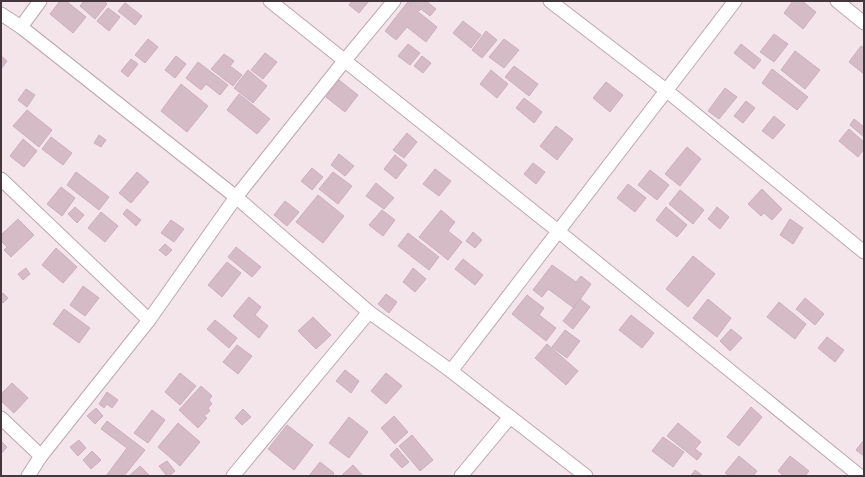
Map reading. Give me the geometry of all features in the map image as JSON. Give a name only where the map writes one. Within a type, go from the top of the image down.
[{"type":"street","points":[[22,27],[40,1]]},
{"type":"street","points":[[270,1],[558,231],[860,476]]},
{"type":"street","points":[[28,476],[41,456],[149,320],[236,197],[394,1]]},
{"type":"street","points":[[550,1],[667,91],[864,252]]},
{"type":"street","points":[[451,371],[667,91],[734,1]]},
{"type":"street","points":[[837,1],[864,24]]},
{"type":"street","points":[[1,14],[22,27],[236,197],[369,312],[451,371],[586,476]]},
{"type":"street","points":[[1,178],[149,320]]},
{"type":"street","points":[[233,476],[369,312]]},
{"type":"street","points":[[461,476],[510,417]]},
{"type":"street","points":[[1,418],[41,456]]},
{"type":"building","points":[[60,1],[66,1],[86,17],[73,33],[50,14]]},
{"type":"building","points":[[84,1],[104,1],[107,4],[95,19],[80,6]]},
{"type":"building","points":[[352,1],[369,1],[359,13],[349,5]]},
{"type":"building","points":[[406,1],[426,1],[436,9],[430,16],[421,9],[419,11]]},
{"type":"building","points":[[793,1],[802,1],[816,12],[803,29],[784,13]]},
{"type":"building","points":[[125,3],[142,16],[135,25],[118,11]]},
{"type":"building","points":[[407,3],[437,27],[426,42],[407,27],[396,40],[385,31]]},
{"type":"building","points":[[108,8],[120,17],[109,31],[97,21]]},
{"type":"building","points":[[463,21],[481,35],[471,48],[453,33]]},
{"type":"building","points":[[486,31],[497,40],[482,58],[472,50]]},
{"type":"building","points":[[774,34],[788,44],[774,62],[760,52]]},
{"type":"building","points":[[148,39],[158,47],[145,63],[135,55]]},
{"type":"building","points":[[504,39],[519,50],[504,68],[489,57]]},
{"type":"building","points":[[408,44],[420,53],[410,65],[398,56]]},
{"type":"building","points":[[741,44],[761,60],[754,69],[734,53]]},
{"type":"building","points":[[861,46],[864,48],[864,74],[849,62]]},
{"type":"building","points":[[795,51],[820,70],[805,89],[781,70]]},
{"type":"building","points":[[265,53],[277,62],[263,79],[251,70]]},
{"type":"building","points":[[224,54],[234,61],[230,66],[242,75],[233,86],[211,69]]},
{"type":"building","points":[[1,56],[7,61],[1,69]]},
{"type":"building","points":[[176,56],[186,64],[175,78],[165,70]]},
{"type":"building","points":[[422,56],[431,63],[423,73],[414,66]]},
{"type":"building","points":[[131,59],[138,64],[128,77],[121,71]]},
{"type":"building","points":[[198,62],[228,85],[220,95],[206,84],[201,90],[186,78]]},
{"type":"building","points":[[514,66],[538,84],[529,96],[505,77]]},
{"type":"building","points":[[772,69],[808,97],[797,110],[762,83]]},
{"type":"building","points":[[248,70],[267,86],[253,103],[234,88]]},
{"type":"building","points":[[491,70],[508,84],[497,98],[480,84]]},
{"type":"building","points":[[339,80],[358,95],[345,112],[326,97]]},
{"type":"building","points":[[606,82],[623,95],[610,112],[593,98]]},
{"type":"building","points":[[181,84],[208,106],[187,132],[161,111]]},
{"type":"building","points":[[725,88],[737,97],[719,119],[708,111]]},
{"type":"building","points":[[26,89],[35,95],[27,107],[18,100]]},
{"type":"building","points":[[239,94],[270,119],[257,134],[227,110]]},
{"type":"building","points":[[524,98],[542,112],[534,123],[516,108]]},
{"type":"building","points":[[746,101],[755,108],[743,123],[734,116]]},
{"type":"building","points":[[27,110],[52,130],[39,147],[13,126]]},
{"type":"building","points":[[774,116],[785,125],[773,139],[762,131]]},
{"type":"building","points":[[854,119],[864,127],[864,137],[850,125]]},
{"type":"building","points":[[556,126],[573,139],[557,160],[540,146]]},
{"type":"building","points":[[849,129],[864,142],[864,149],[858,157],[839,141]]},
{"type":"building","points":[[407,133],[417,142],[404,158],[393,150]]},
{"type":"building","points":[[99,135],[106,140],[101,147],[94,143]]},
{"type":"building","points":[[51,137],[72,153],[63,165],[42,149]]},
{"type":"building","points":[[23,139],[37,151],[24,167],[10,156]]},
{"type":"building","points":[[687,147],[701,159],[680,186],[665,174]]},
{"type":"building","points":[[339,154],[354,166],[345,176],[331,165]]},
{"type":"building","points":[[395,155],[407,165],[396,179],[384,169]]},
{"type":"building","points":[[533,163],[545,172],[536,184],[524,174]]},
{"type":"building","points":[[312,168],[323,177],[312,190],[301,181]]},
{"type":"building","points":[[435,169],[451,181],[439,196],[423,184]]},
{"type":"building","points":[[650,170],[669,185],[657,200],[638,185]]},
{"type":"building","points":[[76,172],[109,197],[99,210],[67,185]]},
{"type":"building","points":[[137,172],[149,182],[131,203],[119,193]]},
{"type":"building","points":[[333,172],[352,186],[338,204],[319,189]]},
{"type":"building","points":[[376,183],[394,198],[384,209],[366,196]]},
{"type":"building","points":[[628,184],[646,198],[635,212],[617,198]]},
{"type":"building","points":[[61,187],[75,198],[62,216],[47,204]]},
{"type":"building","points":[[762,189],[782,209],[772,220],[764,213],[761,216],[748,204]]},
{"type":"building","points":[[680,190],[704,210],[693,224],[669,204]]},
{"type":"building","points":[[318,195],[344,216],[323,243],[296,222]]},
{"type":"building","points":[[285,201],[299,212],[287,226],[274,215]]},
{"type":"building","points":[[75,207],[84,215],[77,223],[68,214]]},
{"type":"building","points":[[666,207],[687,225],[677,237],[656,220]]},
{"type":"building","points":[[717,207],[729,217],[720,229],[708,219]]},
{"type":"building","points":[[127,209],[141,220],[136,226],[123,214]]},
{"type":"building","points":[[382,210],[395,220],[383,236],[369,225]]},
{"type":"building","points":[[441,210],[455,222],[448,231],[462,242],[448,260],[419,237]]},
{"type":"building","points":[[101,212],[118,226],[105,242],[88,228]]},
{"type":"building","points":[[18,219],[34,235],[11,257],[4,250],[7,247],[1,241],[1,235]]},
{"type":"building","points":[[790,219],[803,228],[793,244],[780,235]]},
{"type":"building","points":[[171,220],[184,229],[174,242],[161,233]]},
{"type":"building","points":[[473,232],[482,240],[475,248],[466,241]]},
{"type":"building","points":[[408,233],[439,257],[429,270],[398,246]]},
{"type":"building","points":[[165,244],[172,250],[166,256],[159,250]]},
{"type":"building","points":[[236,247],[261,267],[252,277],[228,257]]},
{"type":"building","points":[[56,248],[77,267],[63,283],[42,265]]},
{"type":"building","points":[[693,256],[715,274],[688,307],[666,289]]},
{"type":"building","points":[[463,259],[483,275],[475,285],[455,269]]},
{"type":"building","points":[[227,262],[241,273],[222,297],[208,285]]},
{"type":"building","points":[[552,265],[576,282],[581,276],[591,284],[574,308],[548,289],[542,297],[533,290]]},
{"type":"building","points":[[26,268],[30,274],[23,280],[18,274]]},
{"type":"building","points":[[413,268],[426,279],[415,292],[403,282]]},
{"type":"building","points":[[83,286],[99,298],[85,316],[70,305]]},
{"type":"building","points":[[3,293],[8,298],[3,303],[1,301],[1,296]]},
{"type":"building","points":[[386,294],[397,302],[389,313],[378,304]]},
{"type":"building","points":[[527,295],[544,308],[539,315],[556,328],[546,341],[512,314]]},
{"type":"building","points":[[249,297],[261,307],[255,315],[268,326],[259,338],[233,316]]},
{"type":"building","points":[[805,298],[824,314],[815,325],[796,309]]},
{"type":"building","points":[[580,299],[590,307],[573,329],[563,321]]},
{"type":"building","points":[[708,299],[731,318],[717,337],[693,318]]},
{"type":"building","points":[[779,302],[806,324],[795,339],[767,317]]},
{"type":"building","points":[[64,309],[90,328],[79,343],[53,324]]},
{"type":"building","points":[[631,315],[654,333],[642,348],[619,330]]},
{"type":"building","points":[[313,317],[331,335],[316,349],[298,331]]},
{"type":"building","points":[[215,320],[237,338],[229,348],[207,329]]},
{"type":"building","points":[[731,329],[742,338],[730,351],[720,341]]},
{"type":"building","points":[[565,330],[580,341],[567,358],[552,347]]},
{"type":"building","points":[[827,337],[844,350],[835,362],[818,348]]},
{"type":"building","points":[[547,344],[578,371],[566,385],[535,358]]},
{"type":"building","points":[[237,345],[252,356],[238,374],[223,362]]},
{"type":"building","points":[[345,370],[359,381],[351,393],[336,381]]},
{"type":"building","points":[[180,373],[196,386],[180,405],[165,392]]},
{"type":"building","points":[[386,373],[402,386],[386,404],[371,391]]},
{"type":"building","points":[[12,383],[28,398],[14,413],[1,401],[1,394]]},
{"type":"building","points":[[201,386],[212,396],[209,400],[212,404],[208,408],[210,411],[204,416],[207,418],[198,428],[179,410]]},
{"type":"building","points":[[107,392],[118,400],[112,408],[107,404],[104,408],[99,404]]},
{"type":"building","points":[[751,407],[762,417],[739,446],[727,437]]},
{"type":"building","points":[[96,408],[103,416],[95,424],[87,416]]},
{"type":"building","points":[[243,409],[251,417],[242,425],[235,418]]},
{"type":"building","points":[[152,410],[165,420],[148,443],[134,433]]},
{"type":"building","points":[[394,416],[408,432],[395,444],[381,428]]},
{"type":"building","points":[[349,417],[368,432],[349,458],[329,443]]},
{"type":"building","points":[[107,421],[145,450],[124,476],[106,476],[127,448],[101,429]]},
{"type":"building","points":[[178,423],[200,442],[180,466],[158,447]]},
{"type":"building","points":[[678,423],[701,442],[695,449],[702,454],[697,460],[667,436]]},
{"type":"building","points":[[287,425],[313,445],[294,470],[268,449]]},
{"type":"building","points":[[412,435],[433,460],[420,471],[399,446]]},
{"type":"building","points":[[663,437],[684,452],[673,467],[652,451]]},
{"type":"building","points":[[79,440],[86,448],[78,456],[70,447]]},
{"type":"building","points":[[864,440],[864,456],[856,450]]},
{"type":"building","points":[[1,441],[7,447],[1,454]]},
{"type":"building","points":[[397,448],[409,462],[402,468],[390,455]]},
{"type":"building","points":[[92,451],[101,460],[91,469],[83,460]]},
{"type":"building","points":[[739,456],[757,471],[753,476],[730,476],[725,473]]},
{"type":"building","points":[[790,456],[809,471],[805,476],[784,476],[778,471]]},
{"type":"building","points":[[167,461],[175,471],[169,476],[167,476],[159,466]]},
{"type":"building","points":[[320,462],[334,473],[332,476],[309,476]]},
{"type":"building","points":[[353,465],[363,476],[341,476]]},
{"type":"building","points":[[140,466],[150,476],[129,476],[138,468]]},
{"type":"building","points":[[695,470],[703,476],[691,476]]}]
